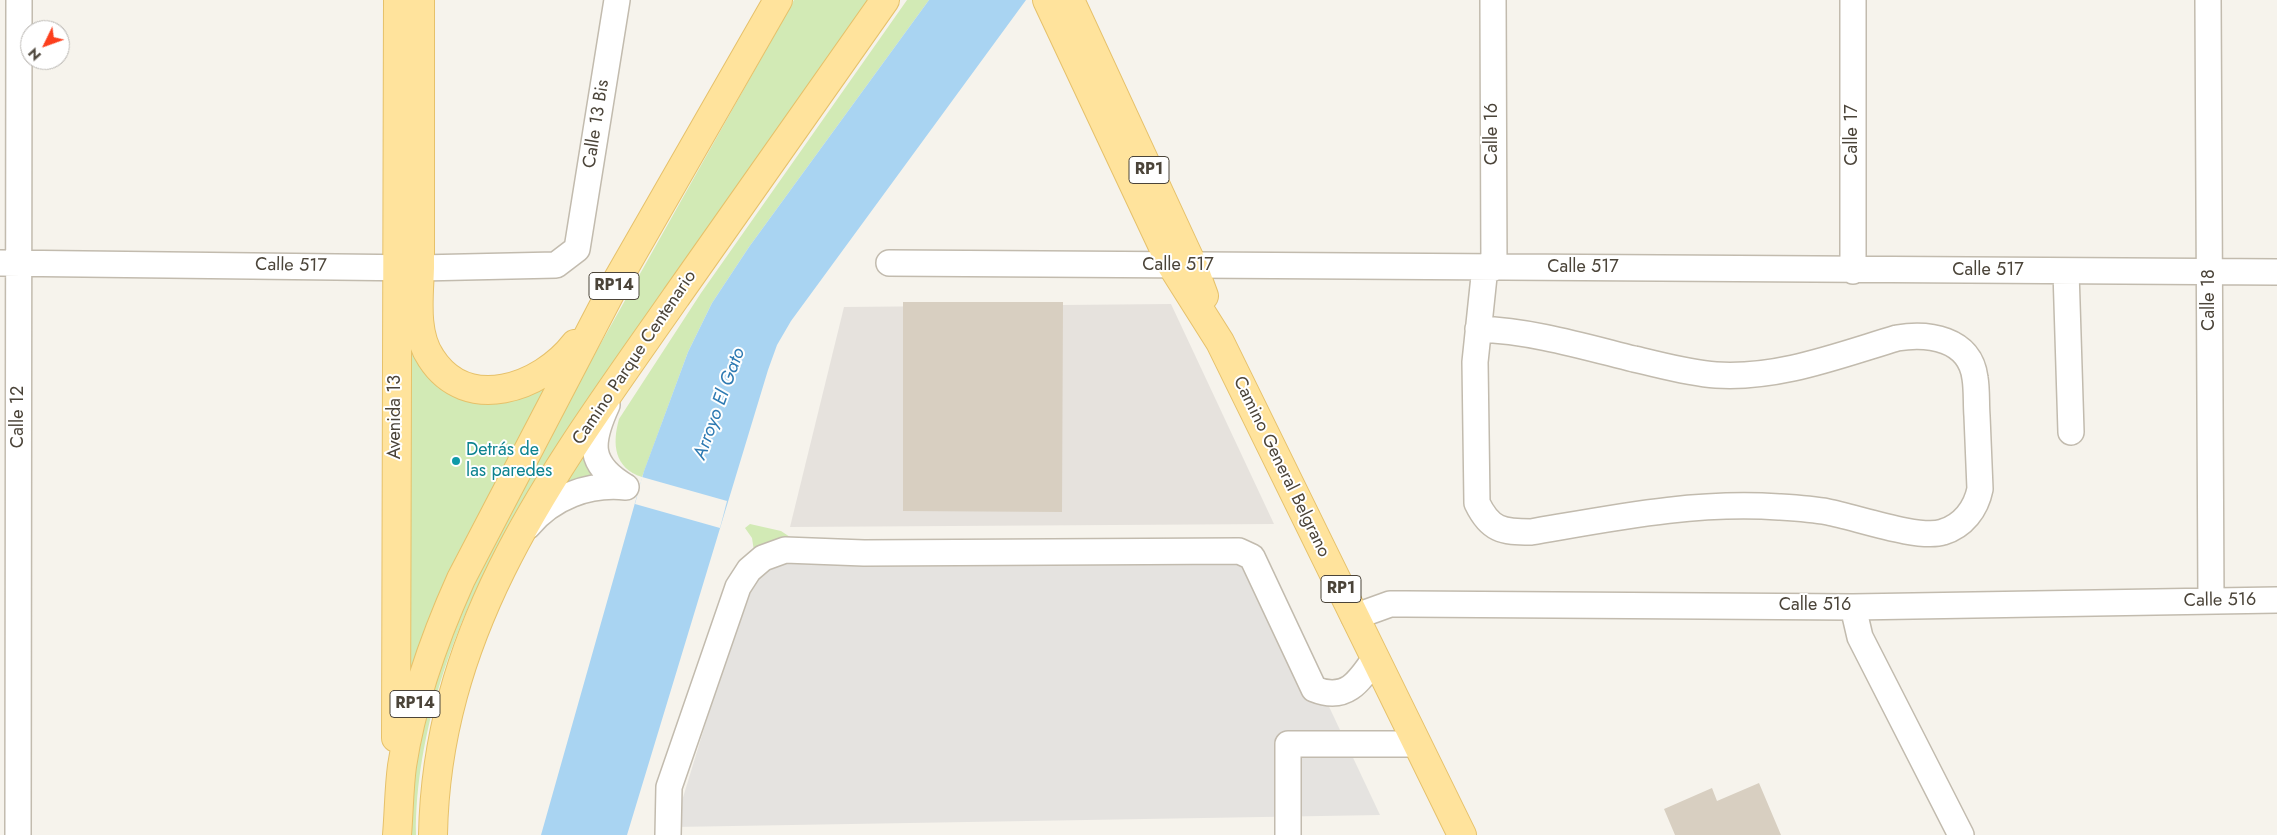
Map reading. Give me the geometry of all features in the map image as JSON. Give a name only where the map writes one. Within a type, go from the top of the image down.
[{"type":"main road","name":"Avenida 13","points":[[398,0],[408,268],[420,319],[422,337],[431,359],[453,381],[479,389],[510,387],[527,382],[545,373],[568,352],[601,309]]},
{"type":"main road","name":"Avenida 13","points":[[397,835],[408,268],[420,0]]},
{"type":"main road","name":"RP14","points":[[397,835],[402,767],[411,721],[422,676],[445,614],[461,579],[601,309],[778,0]]},
{"type":"main road","name":"Camino Parque Centenario","points":[[433,835],[434,794],[438,759],[449,710],[480,615],[506,557],[579,438],[616,383],[885,0]]},
{"type":"main road","name":"Camino General Belgrano","points":[[1057,5],[1182,266],[1462,835]]},
{"type":"street","name":"Calle 12","points":[[18,835],[9,473],[10,263],[19,0]]},
{"type":"street","name":"Calle 13 Bis","points":[[577,249],[616,0]]},
{"type":"street","name":"Calle 16","points":[[1478,329],[1507,330],[1549,337],[1682,371],[1716,375],[1750,375],[1778,372],[1897,338],[1915,335],[1936,338],[1954,344],[1967,357],[1975,376],[1980,489],[1978,500],[1971,513],[1959,524],[1942,533],[1914,532],[1827,512],[1746,506],[1653,511],[1531,532],[1513,532],[1496,528],[1485,519],[1477,503],[1475,362],[1478,329],[1489,268],[1492,0]]},
{"type":"street","name":"Calle 17","points":[[1853,271],[1854,0]]},
{"type":"street","name":"Calle 18","points":[[2208,0],[2211,601]]},
{"type":"street","name":"Calle 517","points":[[10,263],[408,268],[556,265],[577,249]]},
{"type":"street","name":"Calle 517","points":[[889,263],[1853,271],[2277,272]]},
{"type":"street","points":[[2066,272],[2071,432]]},
{"type":"street","points":[[506,557],[532,521],[559,500],[589,488],[608,485],[626,486],[610,477],[603,470],[598,462],[596,451],[600,422],[616,383]]},
{"type":"street","points":[[668,835],[669,787],[738,587],[749,570],[763,558],[785,550],[864,553],[1239,551],[1252,557],[1314,689],[1325,693],[1344,691],[1360,681],[1374,658]]},
{"type":"street","name":"Calle 516","points":[[1354,617],[1390,604],[1853,607],[2277,600]]},
{"type":"street","points":[[1853,607],[1860,637],[1961,835]]},
{"type":"street","points":[[1288,835],[1288,744],[1417,744]]},
{"type":"shaded area","points":[[1171,304],[1274,524],[790,527],[844,307]]},
{"type":"shaded area","points":[[1252,543],[1380,815],[674,827],[746,591],[775,548]]},
{"type":"green space","points":[[794,0],[868,0],[624,353],[504,537],[469,606],[441,681],[422,759],[417,797],[416,835],[409,835],[415,755],[445,640],[515,496]]},
{"type":"green space","points":[[907,0],[929,0],[749,247],[712,303],[688,352],[642,477],[633,473],[626,468],[617,454],[616,437],[619,419],[701,293]]},
{"type":"green space","points":[[408,297],[431,375],[548,384],[408,695]]},
{"type":"green space","points":[[587,439],[601,475],[578,478],[556,487]]},
{"type":"green space","points":[[750,524],[781,531],[793,539],[754,551],[752,538],[745,528]]},
{"type":"water","name":"Arroyo El Gato","points":[[929,0],[1026,0],[791,321],[777,345],[627,835],[541,835],[644,471],[688,352],[712,303],[749,247]]},
{"type":"pier","points":[[642,477],[727,501],[720,528],[635,504]]},
{"type":"building","points":[[903,302],[1063,302],[1062,512],[903,511]]},
{"type":"building","points":[[1759,783],[1781,835],[1675,835],[1664,809],[1712,788],[1717,801]]},
{"type":"place","name":"Detrás de las paredes","points":[[456,461]]}]
